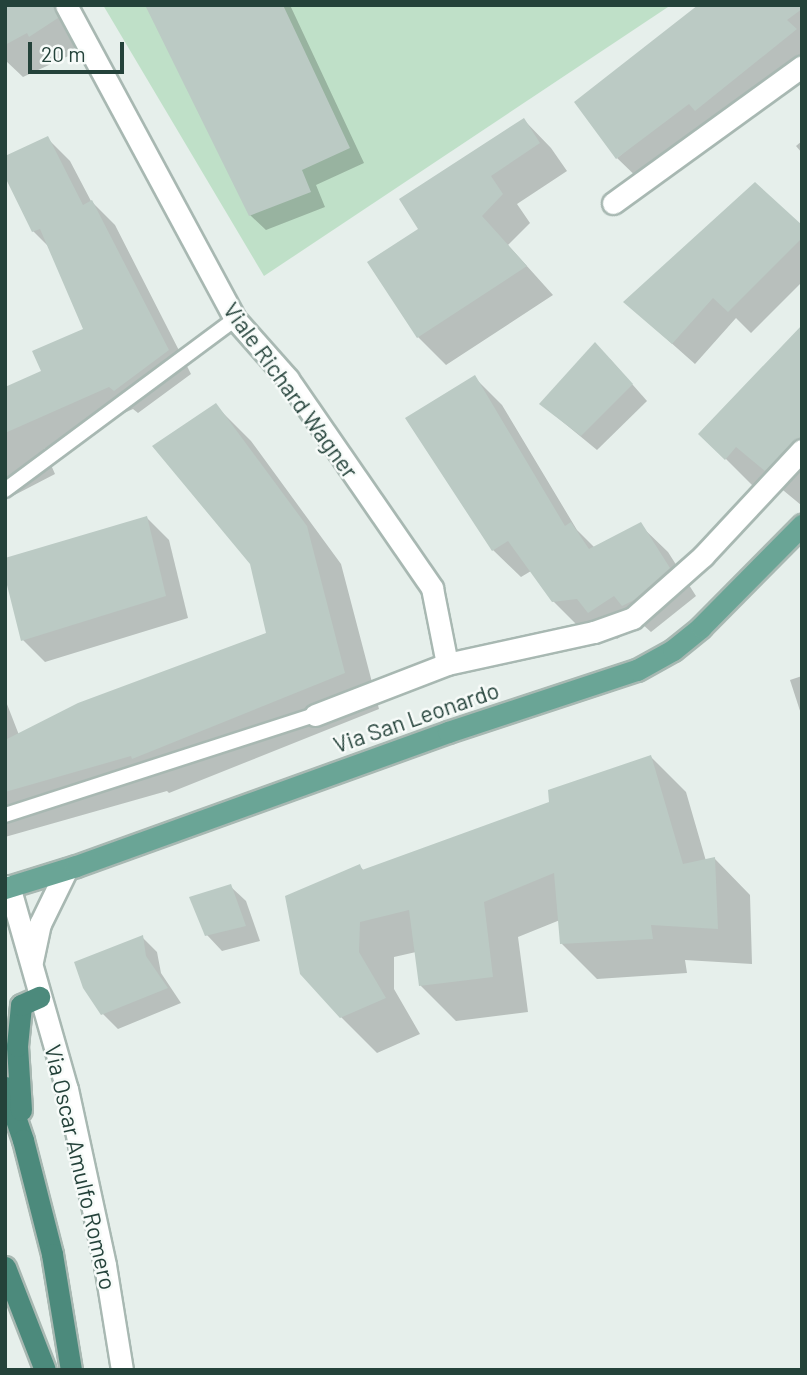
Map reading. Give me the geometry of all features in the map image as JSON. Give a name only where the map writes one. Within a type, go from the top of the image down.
[{"type":"highway","points":[[23,1140],[17,1046],[21,1005],[39,997]]},
{"type":"highway","points":[[5,1087],[23,1140],[52,1255],[71,1370]]},
{"type":"highway","points":[[5,1267],[45,1370]]},
{"type":"main road","name":"Via San Leonardo","points":[[7,887],[67,869],[448,732],[637,670],[673,650],[701,627],[802,525]]},
{"type":"street","name":"Viale Richard Wagner","points":[[66,5],[235,319],[288,379],[432,589],[447,664]]},
{"type":"street","points":[[612,202],[802,66]]},
{"type":"street","points":[[315,715],[447,664],[594,632],[633,618],[703,556],[802,450]]},
{"type":"street","name":"Via Oscar Amulfo Romero","points":[[31,967],[40,924],[67,869]]},
{"type":"street","name":"Via Oscar Amulfo Romero","points":[[7,887],[67,1089],[105,1265],[122,1370]]},
{"type":"lane","points":[[5,490],[235,319]]},
{"type":"lane","points":[[5,815],[315,715]]},
{"type":"green space","points":[[103,5],[671,5],[264,276]]},
{"type":"building","points":[[5,5],[53,5],[58,18],[29,37],[27,33],[5,45]]},
{"type":"building","points":[[145,5],[283,5],[350,148],[302,170],[311,192],[249,216]]},
{"type":"building","points":[[698,5],[802,5],[802,9],[787,20],[797,29],[695,111],[689,104],[616,159],[574,102]]},
{"type":"building","points":[[524,118],[540,143],[491,176],[503,194],[482,216],[527,266],[417,338],[367,262],[418,229],[399,199]]},
{"type":"building","points":[[48,136],[83,205],[92,200],[169,350],[114,391],[109,387],[5,433],[5,387],[41,371],[32,351],[83,329],[40,229],[32,232],[5,177],[5,156]]},
{"type":"building","points":[[755,182],[802,225],[802,238],[728,312],[713,298],[672,344],[623,302]]},
{"type":"building","points":[[802,325],[802,435],[765,471],[736,447],[725,460],[698,434]]},
{"type":"building","points":[[595,342],[633,384],[581,436],[539,404]]},
{"type":"building","points":[[475,375],[565,526],[571,522],[589,549],[641,522],[670,568],[634,600],[622,606],[614,596],[588,613],[577,599],[552,602],[508,541],[492,551],[405,418]]},
{"type":"building","points":[[216,403],[307,526],[345,673],[132,759],[131,756],[5,792],[5,740],[78,703],[266,633],[250,564],[152,446]]},
{"type":"building","points":[[147,516],[166,596],[21,641],[5,577],[5,558]]},
{"type":"building","points":[[651,755],[683,864],[715,857],[718,929],[651,925],[653,939],[560,944],[554,873],[484,902],[493,977],[419,986],[409,910],[360,922],[359,952],[386,998],[340,1018],[300,974],[285,896],[360,864],[362,870],[549,802],[548,790]]},
{"type":"building","points":[[231,884],[246,926],[205,936],[189,897]]},
{"type":"building","points":[[143,935],[146,956],[168,988],[101,1015],[83,988],[74,962]]}]
